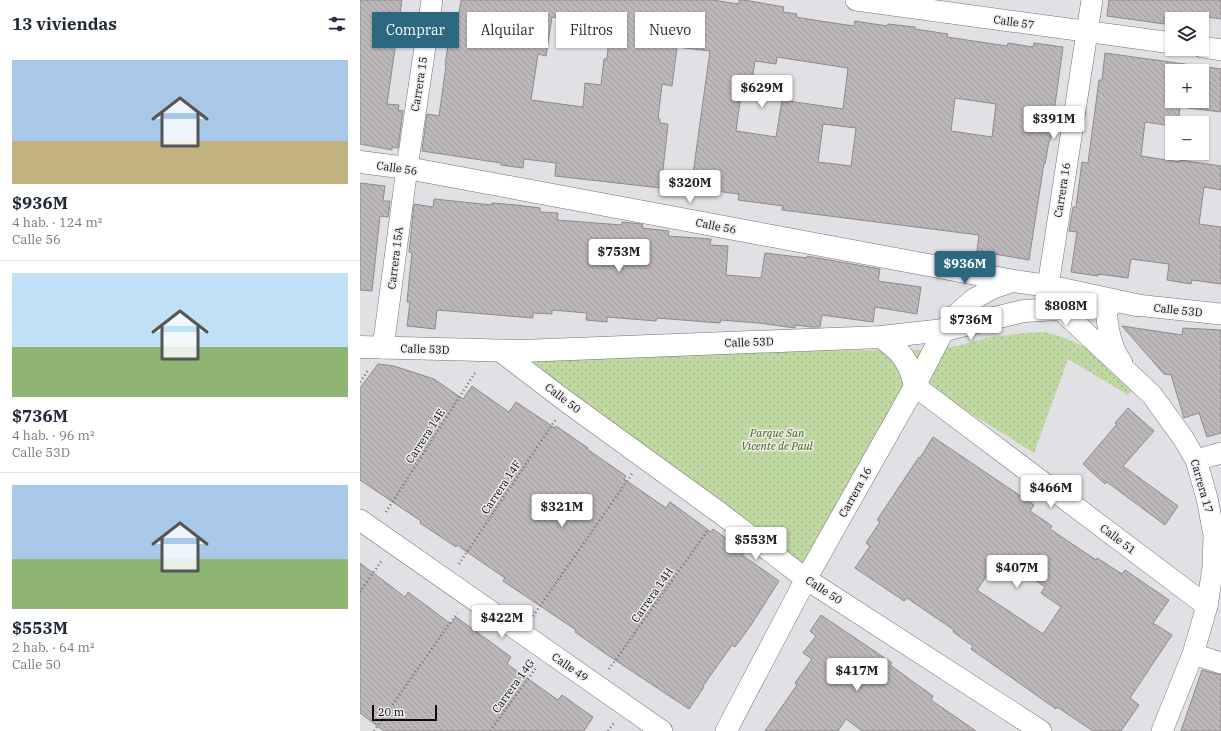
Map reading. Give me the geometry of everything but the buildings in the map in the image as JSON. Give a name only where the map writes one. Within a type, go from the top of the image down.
[{"type":"street","name":"Carrera 15","points":[[407,168],[432,0]]},
{"type":"street","name":"Calle 57","points":[[856,0],[1165,42]]},
{"type":"street","name":"Carrera 16","points":[[1048,286],[1092,0]]},
{"type":"street","points":[[1209,49],[1221,50]]},
{"type":"street","name":"Calle 56","points":[[360,162],[407,168],[1014,281],[1048,286]]},
{"type":"street","name":"Carrera 15A","points":[[383,348],[407,168]]},
{"type":"street","name":"Carrera 16","points":[[726,731],[806,579],[915,386],[944,330],[958,313],[974,299],[993,288],[1014,281]]},
{"type":"street","name":"Calle 53D","points":[[1048,286],[1136,305],[1221,314]]},
{"type":"street","name":"Calle 53D","points":[[360,347],[494,351],[882,337],[944,330],[1024,311],[1136,305]]},
{"type":"street","name":"Carrera 17","points":[[1106,307],[1107,325],[1112,343],[1119,360],[1130,375]]},
{"type":"street","name":"Carrera 17","points":[[1061,310],[1152,395],[1183,438],[1196,460],[1207,498],[1214,535],[1213,568],[1206,606],[1193,654],[1162,731]]},
{"type":"street","points":[[882,337],[894,346],[904,357],[912,371],[915,386]]},
{"type":"street","name":"Calle 50","points":[[494,351],[720,513],[806,579],[1041,731]]},
{"type":"street","name":"Calle 51","points":[[915,386],[1206,606]]},
{"type":"street","points":[[1196,460],[1221,453]]},
{"type":"street","name":"Calle 49","points":[[367,525],[662,731]]},
{"type":"street","points":[[1193,654],[1221,663]]},
{"type":"path","name":"Carrera 14E","points":[[367,525],[494,351]]},
{"type":"path","name":"Carrera 14F","points":[[448,581],[567,402]]},
{"type":"path","points":[[521,632],[643,457]]},
{"type":"path","name":"Carrera 14H","points":[[598,686],[720,513]]},
{"type":"path","points":[[360,592],[394,544]]},
{"type":"path","points":[[374,731],[469,596]]},
{"type":"path","name":"Carrera 14G","points":[[490,731],[548,651]]},
{"type":"green space","name":"Parque San Vicente de Paul","points":[[1045,332],[1065,338],[1087,348],[1134,388],[1128,395],[1068,359],[1034,453],[912,377],[807,569],[503,351],[919,350],[958,346],[986,338],[1023,333]]}]
